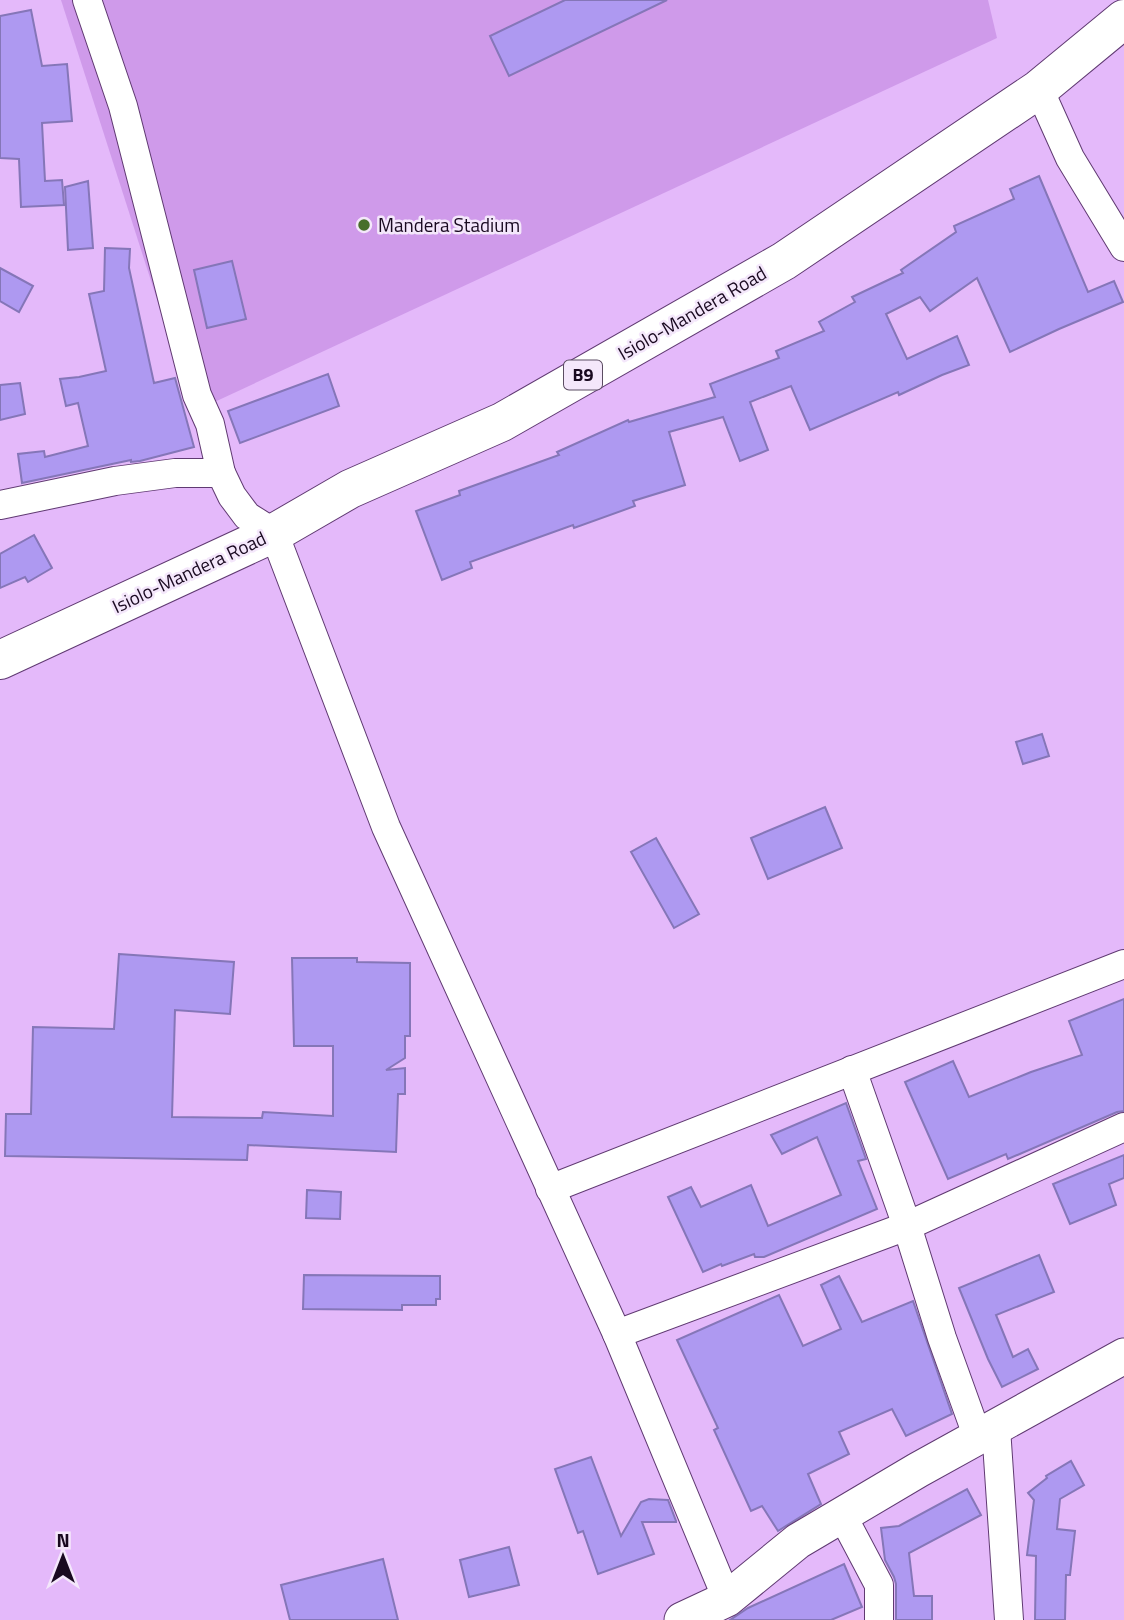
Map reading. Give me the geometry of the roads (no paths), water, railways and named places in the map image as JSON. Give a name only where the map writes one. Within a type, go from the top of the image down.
[{"type":"highway","name":"Isiolo-Mandera Road","points":[[0,660],[274,533],[351,489],[502,422],[784,261],[1039,89],[1124,19]]},
{"type":"main road","points":[[682,1620],[727,1599],[798,1541],[1124,1356]]},
{"type":"street","points":[[88,0],[122,106],[197,395],[210,424],[221,473],[232,496],[247,516],[274,533],[386,827],[617,1334],[727,1599]]},
{"type":"street","points":[[1039,89],[1070,158],[1124,247]]},
{"type":"street","points":[[0,505],[115,481],[175,473],[221,473]]},
{"type":"street","points":[[550,1189],[1124,964]]},
{"type":"street","points":[[852,1070],[907,1226],[942,1338],[987,1433],[1009,1620]]},
{"type":"street","points":[[617,1334],[907,1226],[1124,1127]]},
{"type":"street","points":[[842,1515],[879,1585],[880,1620]]},
{"type":"place","name":"Mandera Stadium","points":[[364,225]]}]
